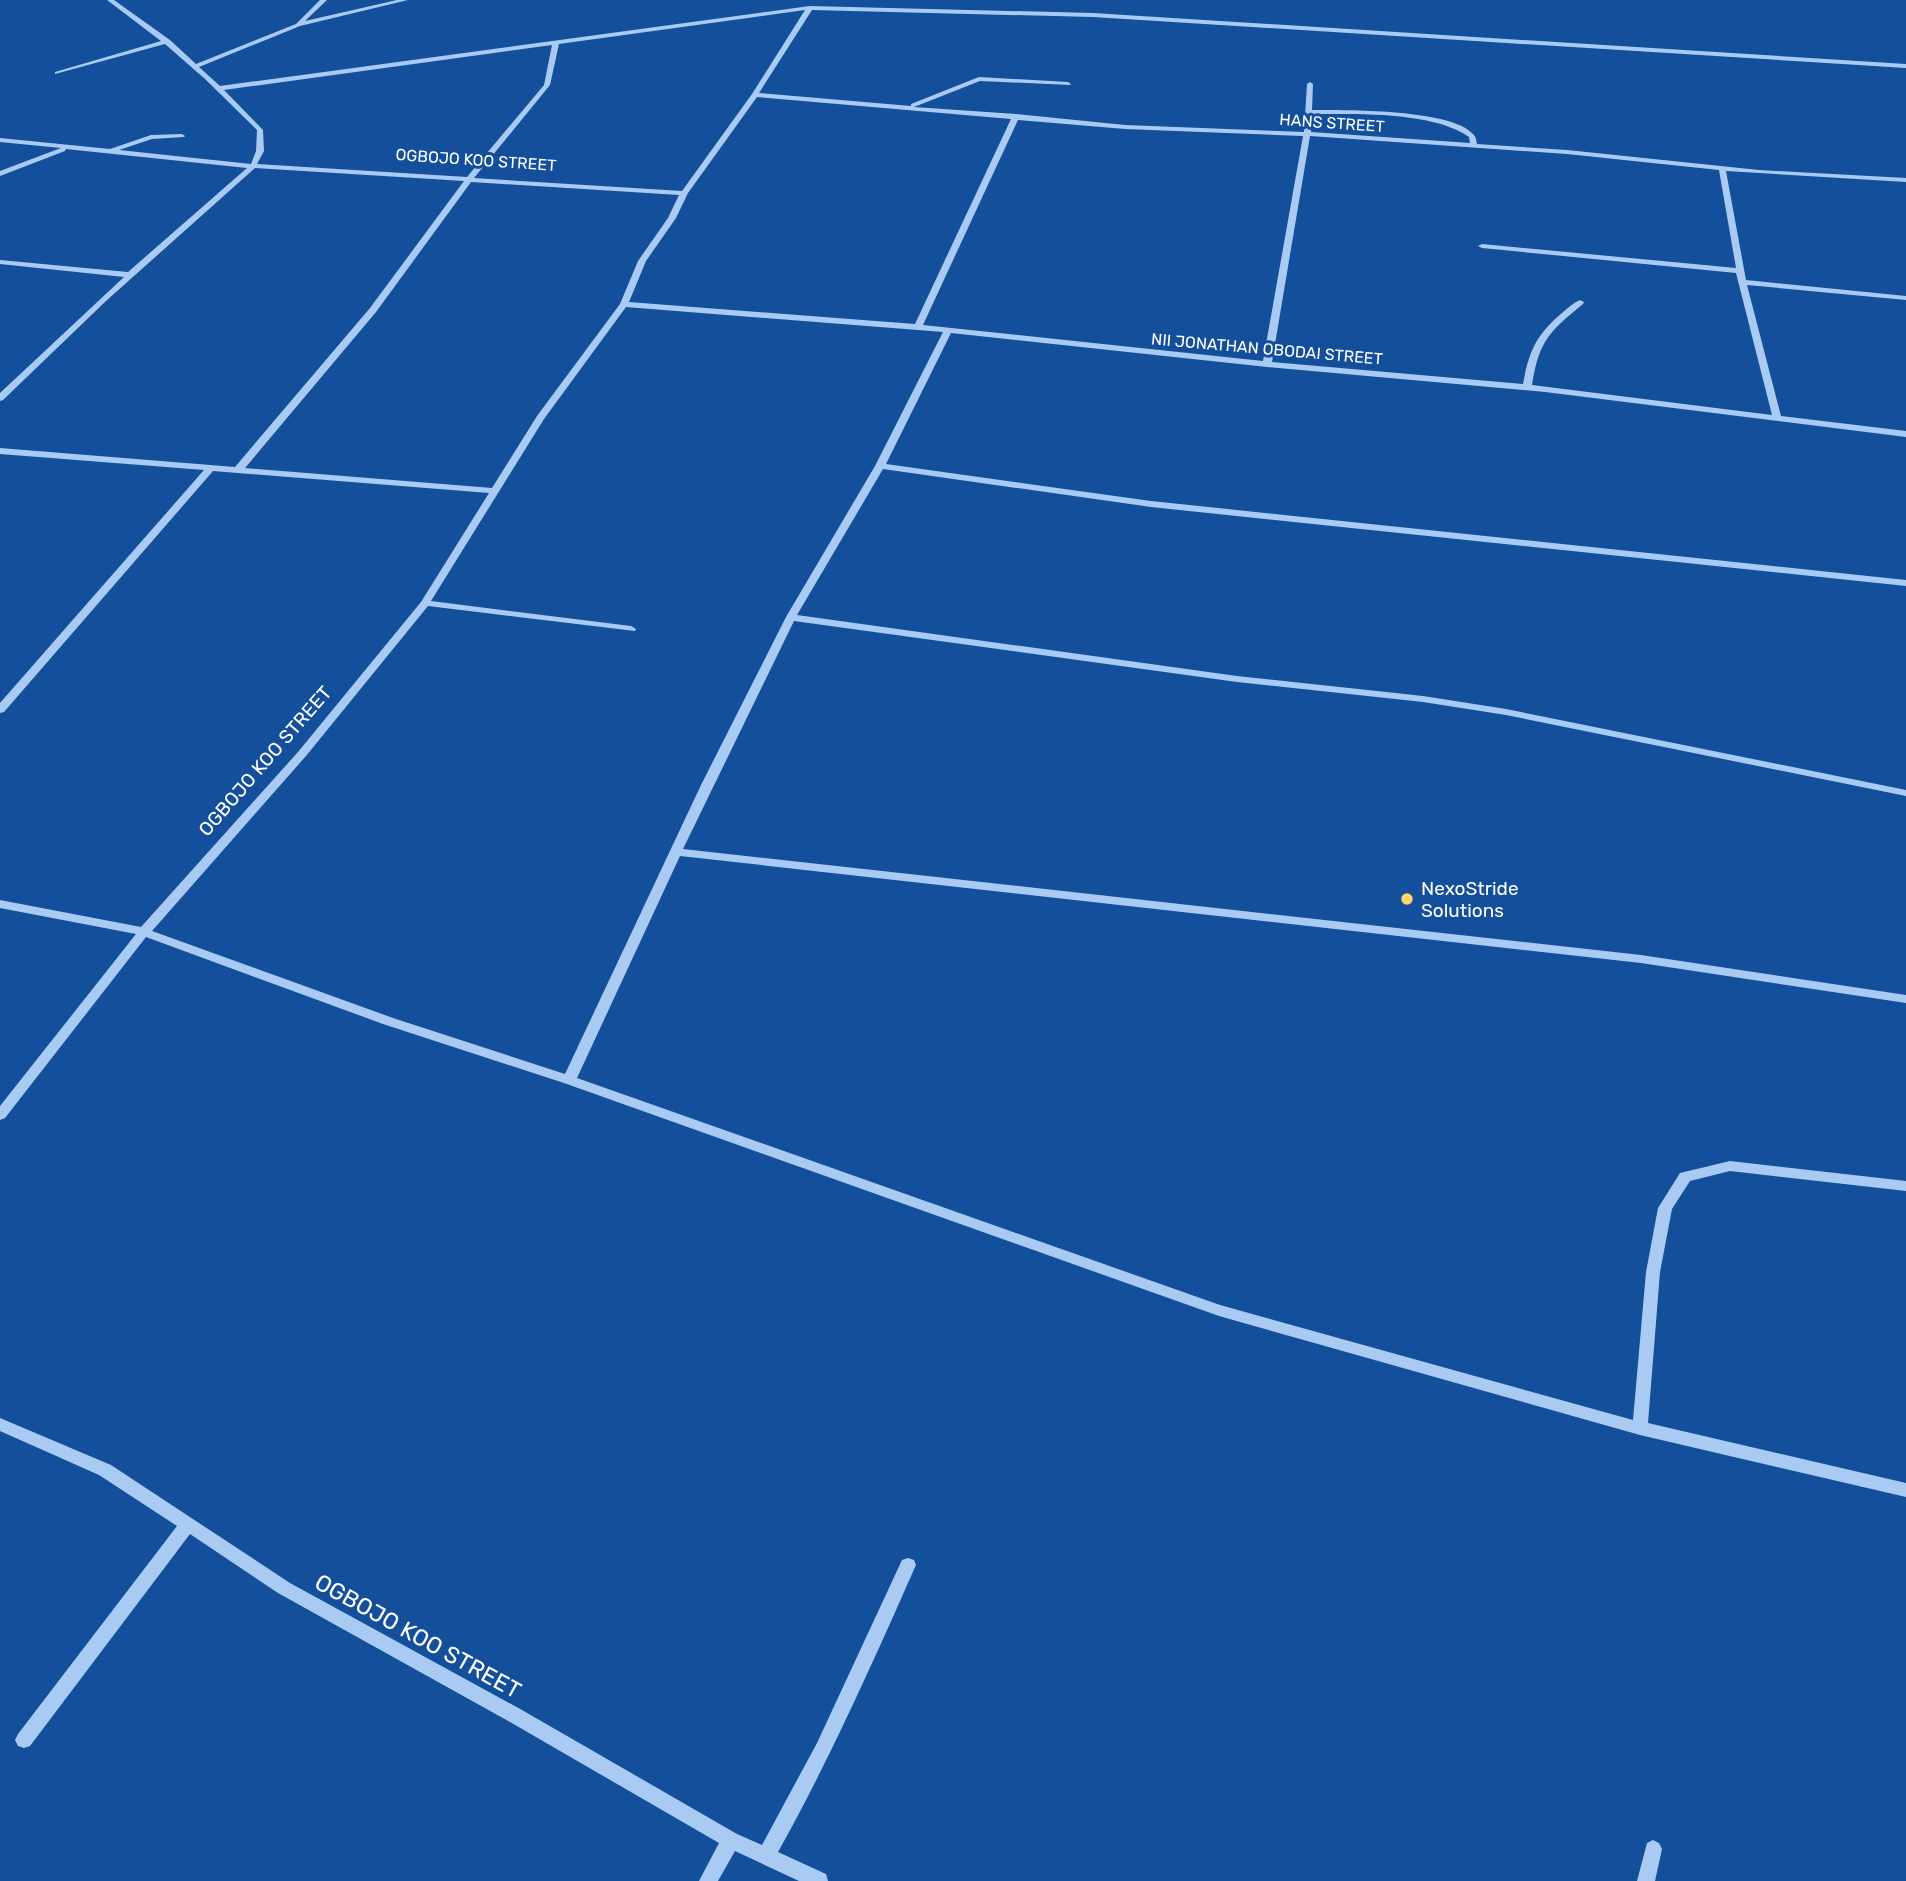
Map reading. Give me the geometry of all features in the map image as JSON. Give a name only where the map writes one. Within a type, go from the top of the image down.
[{"type":"street","points":[[0,398],[29,368],[253,166],[260,151],[260,130],[221,88],[168,41],[110,0]]},
{"type":"street","points":[[298,25],[324,0]]},
{"type":"street","points":[[198,65],[298,25],[405,0]]},
{"type":"street","points":[[624,304],[642,261],[672,218],[684,193],[755,95],[810,8]]},
{"type":"street","points":[[221,88],[810,8],[1093,15],[1906,66]]},
{"type":"street","points":[[57,73],[168,41]]},
{"type":"street","points":[[238,470],[373,310],[469,179],[547,85],[556,41]]},
{"type":"street","points":[[909,107],[979,79],[1068,83]]},
{"type":"street","points":[[1267,364],[1307,134],[1310,84]]},
{"type":"street","name":"HANS STREET","points":[[755,95],[1183,131],[1307,134],[1567,152],[1722,168],[1906,180]]},
{"type":"street","points":[[1308,112],[1385,113],[1461,127],[1472,136],[1474,147]]},
{"type":"street","points":[[918,327],[1016,116]]},
{"type":"street","points":[[107,152],[151,137],[182,136]]},
{"type":"street","points":[[0,139],[67,149],[253,166]]},
{"type":"street","points":[[0,174],[67,149]]},
{"type":"street","name":"OGBOJO KOO STREET","points":[[253,166],[684,193]]},
{"type":"street","points":[[1722,168],[1742,282],[1777,417]]},
{"type":"street","points":[[1482,246],[1740,271]]},
{"type":"street","points":[[0,262],[131,275]]},
{"type":"street","points":[[1742,282],[1906,298]]},
{"type":"street","points":[[1527,387],[1536,344],[1544,332],[1580,302]]},
{"type":"street","name":"OGBOJO KOO STREET","points":[[0,1115],[144,932],[302,754],[425,603],[540,418],[624,304]]},
{"type":"street","name":"NII JONATHAN OBODAI STREET","points":[[624,304],[918,327],[1267,364],[1527,387],[1906,433]]},
{"type":"street","points":[[569,1080],[791,617],[880,466],[948,331]]},
{"type":"street","points":[[0,451],[495,491]]},
{"type":"street","points":[[880,466],[1151,504],[1906,583]]},
{"type":"street","points":[[0,710],[211,468]]},
{"type":"street","points":[[425,603],[631,629]]},
{"type":"street","points":[[791,617],[1237,679],[1492,710],[1906,793]]},
{"type":"street","points":[[676,852],[1641,959],[1906,999]]},
{"type":"street","points":[[0,904],[144,932],[388,1021],[569,1080],[1219,1310],[1640,1429],[1906,1490]]},
{"type":"street","points":[[1640,1429],[1653,1272],[1665,1208],[1685,1177],[1730,1167],[1906,1186]]},
{"type":"street","name":"OGBOJO KOO STREET","points":[[0,1423],[105,1470],[284,1588],[516,1716],[731,1840],[819,1881]]},
{"type":"street","points":[[24,1740],[188,1524]]},
{"type":"street","points":[[766,1856],[799,1799],[839,1718],[908,1565]]},
{"type":"street","points":[[708,1881],[731,1840]]},
{"type":"street","points":[[1646,1881],[1653,1849]]},
{"type":"place","name":"NexoStride Solutions","points":[[1407,899]]}]
